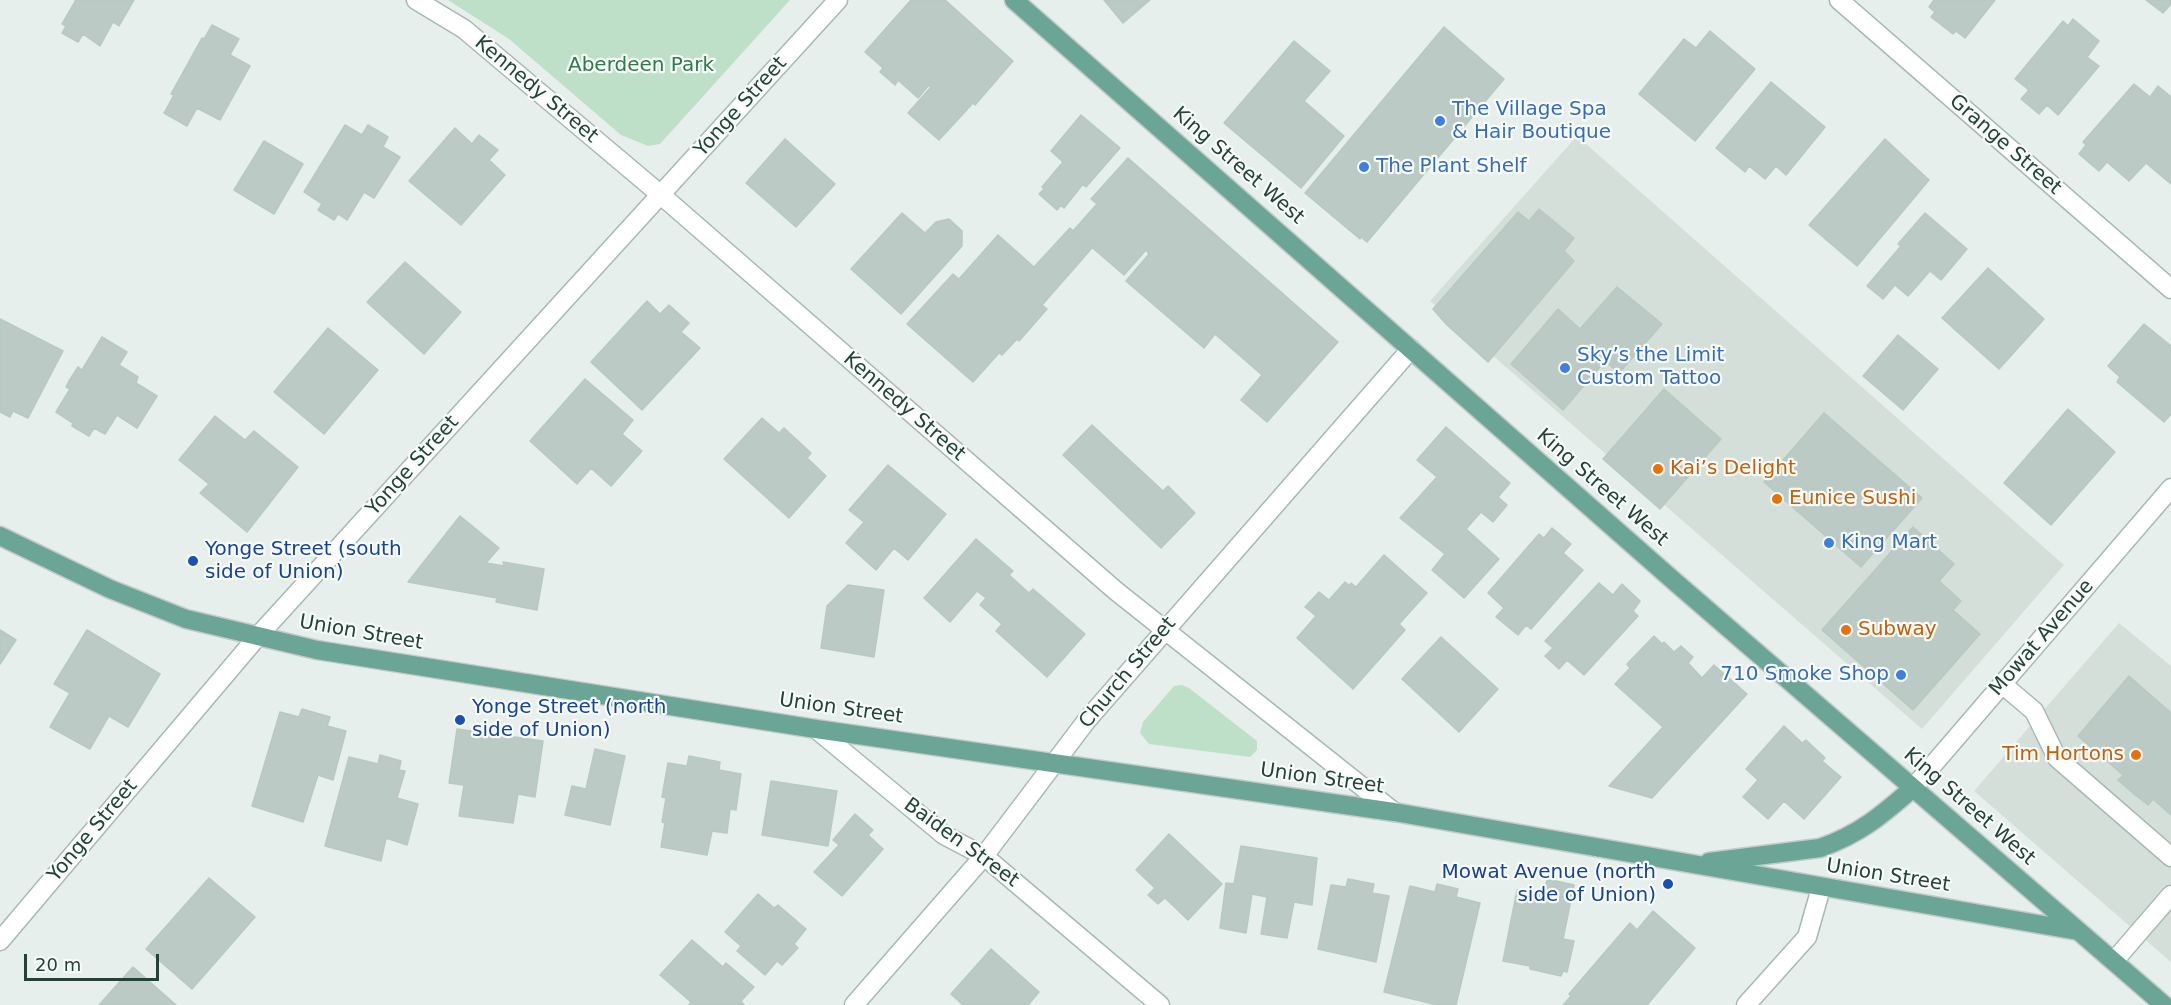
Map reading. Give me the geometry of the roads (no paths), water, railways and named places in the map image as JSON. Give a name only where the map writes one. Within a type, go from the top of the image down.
[{"type":"main road","name":"King Street West","points":[[1014,0],[1674,581],[2164,1005]]},
{"type":"main road","name":"Union Street","points":[[0,536],[110,589],[175,615],[317,650],[816,729],[1394,812],[2078,931]]},
{"type":"main road","name":"Union Street","points":[[1692,864],[1820,848],[1868,826],[1913,788]]},
{"type":"street","name":"Kennedy Street","points":[[416,0],[464,29],[661,195],[1116,591],[1394,812]]},
{"type":"street","name":"Yonge Street","points":[[0,941],[258,636],[838,0]]},
{"type":"street","name":"Grange Street","points":[[1839,0],[2171,289]]},
{"type":"street","name":"Church Street","points":[[854,1005],[984,856],[1087,720],[1411,349]]},
{"type":"street","name":"Mowat Avenue","points":[[1913,788],[2171,488]]},
{"type":"street","points":[[2002,684],[2034,711],[2057,758],[2171,856]]},
{"type":"street","name":"Baiden Street","points":[[816,729],[944,836],[984,856],[1160,1005]]},
{"type":"street","points":[[1746,1005],[1807,937],[1821,888]]},
{"type":"street","points":[[2114,962],[2171,895]]},
{"type":"place","name":"The Village Spa & Hair Boutique","points":[[1440,121]]},
{"type":"place","name":"The Plant Shelf","points":[[1364,167]]},
{"type":"place","name":"Sky’s the Limit Custom Tattoo","points":[[1565,368]]},
{"type":"place","name":"Kai’s Delight","points":[[1658,469]]},
{"type":"place","name":"Eunice Sushi","points":[[1777,499]]},
{"type":"place","name":"King Mart","points":[[1829,543]]},
{"type":"place","name":"Yonge Street (south side of Union)","points":[[193,561]]},
{"type":"place","name":"Subway","points":[[1846,630]]},
{"type":"place","name":"710 Smoke Shop","points":[[1901,675]]},
{"type":"place","name":"Yonge Street (north side of Union)","points":[[460,720]]},
{"type":"place","name":"Tim Hortons","points":[[2136,755]]},
{"type":"place","name":"Mowat Avenue (north side of Union)","points":[[1668,884]]},
{"type":"park label","name":"Aberdeen Park","points":[[641,66]]}]
